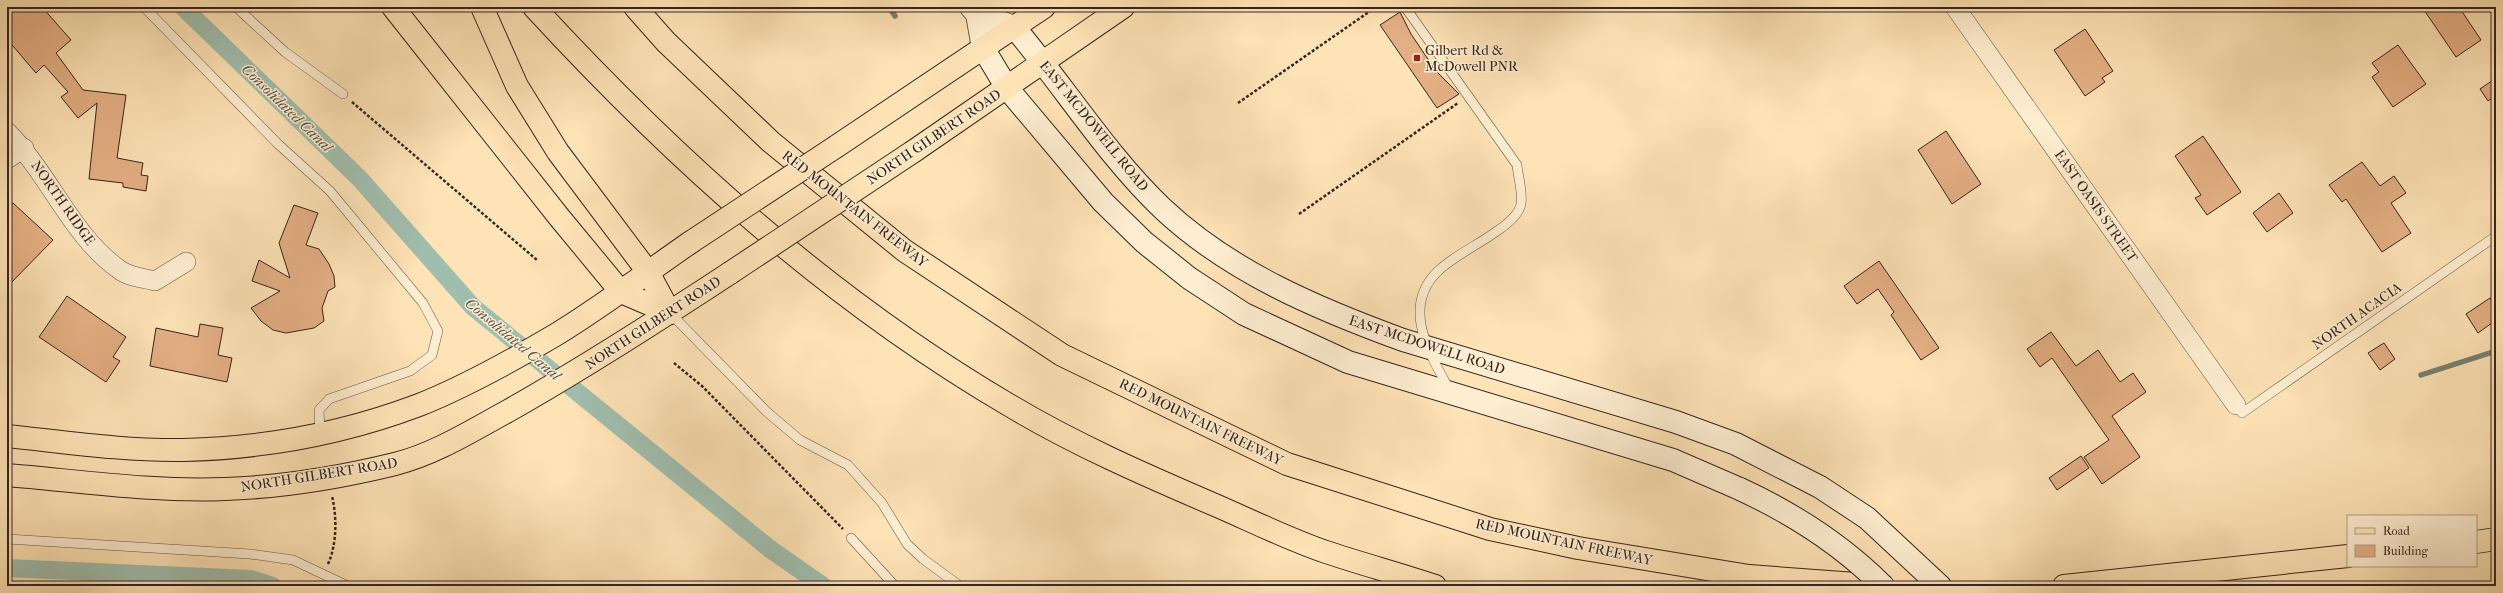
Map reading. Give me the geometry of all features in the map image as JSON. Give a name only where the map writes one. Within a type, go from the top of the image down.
[{"type":"main road","points":[[393,7],[559,217],[621,292],[670,313]]},
{"type":"main road","points":[[482,7],[517,86],[558,152],[648,272],[670,313]]},
{"type":"main road","points":[[534,7],[664,139],[772,238],[849,297],[940,362],[1010,406],[1146,476],[1325,551],[1435,586]]},
{"type":"main road","name":"RED MOUNTAIN FREEWAY","points":[[635,7],[666,42],[771,142],[905,251],[1062,355],[1287,464],[1490,529],[1578,548],[1749,576],[1883,586]]},
{"type":"main road","points":[[7,436],[99,446],[182,450],[258,445],[340,429],[418,405],[478,378],[556,334],[621,292],[691,242],[876,122],[1044,7]]},
{"type":"main road","name":"NORTH GILBERT ROAD","points":[[7,475],[172,489],[217,489],[264,486],[396,463],[474,430],[597,360],[914,152],[1123,7]]},
{"type":"main road","points":[[974,11],[983,48],[1007,88],[1103,202],[1144,242],[1189,278],[1244,314],[1348,362],[1673,460],[1740,488],[1776,506],[1818,534],[1883,586]]},
{"type":"main road","points":[[974,11],[1014,27]]},
{"type":"main road","name":"EAST MCDOWELL ROAD","points":[[1014,27],[1044,63],[1130,174],[1164,209],[1205,244],[1238,265],[1316,305],[1362,325],[1426,347],[1676,422],[1736,444],[1820,487],[1867,518],[1940,586]]},
{"type":"main road","points":[[2477,542],[2496,539]]},
{"type":"main road","points":[[2064,586],[2347,556]]},
{"type":"street","name":"EAST OASIS STREET","points":[[1955,7],[2236,405]]},
{"type":"street","name":"NORTH RIDGE","points":[[7,132],[24,148],[92,246],[121,271],[155,281],[186,262]]},
{"type":"street","points":[[7,159],[24,148]]},
{"type":"lane","points":[[144,7],[278,144],[330,192],[423,303],[438,331],[432,355],[410,371],[329,399],[319,410],[320,433]]},
{"type":"lane","points":[[236,7],[285,52],[343,94]]},
{"type":"lane","points":[[1405,7],[1517,165],[1521,205],[1509,222],[1437,273],[1430,283],[1418,314],[1426,347],[1452,394]]},
{"type":"lane","name":"NORTH ACACIA","points":[[2236,405],[2242,414],[2496,236]]},
{"type":"lane","points":[[670,313],[767,412],[800,440],[848,466],[882,503],[907,544],[923,559],[960,586]]},
{"type":"lane","points":[[851,538],[895,586]]},
{"type":"lane","points":[[7,539],[250,554],[293,560],[348,586]]},
{"type":"path","points":[[1238,103],[1376,7]]},
{"type":"path","points":[[343,94],[537,260]]},
{"type":"path","points":[[1299,214],[1468,96]]},
{"type":"path","points":[[674,363],[702,386],[851,538]]},
{"type":"path","points":[[324,574],[331,558],[335,535],[335,509],[328,476]]},
{"type":"building","points":[[7,7],[42,7],[71,40],[56,53],[83,90],[126,95],[117,158],[143,163],[141,175],[148,176],[146,191],[123,187],[123,183],[89,179],[97,103],[78,118],[61,97],[68,92],[44,65],[36,73],[7,39]]},
{"type":"building","points":[[2422,7],[2459,7],[2481,40],[2456,57]]},
{"type":"building","points":[[1400,12],[1411,34],[1436,71],[1459,94],[1437,108],[1380,25]]},
{"type":"building","points":[[2085,29],[2113,71],[2102,78],[2105,82],[2085,96],[2054,50]]},
{"type":"building","points":[[2398,45],[2426,84],[2393,107],[2372,77],[2379,72],[2372,63]]},
{"type":"building","points":[[2496,78],[2496,95],[2488,101],[2480,89]]},
{"type":"building","points":[[1946,131],[1981,184],[1952,204],[1918,150]]},
{"type":"building","points":[[2203,136],[2241,192],[2207,215],[2195,198],[2201,195],[2175,156]]},
{"type":"building","points":[[2362,162],[2380,186],[2394,176],[2406,193],[2391,203],[2411,233],[2382,252],[2346,199],[2342,202],[2329,185]]},
{"type":"building","points":[[2279,193],[2293,213],[2267,232],[2253,213]]},
{"type":"building","points":[[13,203],[53,240],[7,287],[7,210]]},
{"type":"building","points":[[294,205],[318,213],[306,245],[319,249],[329,264],[334,276],[335,287],[328,291],[322,308],[324,321],[314,328],[286,333],[273,330],[261,321],[251,308],[280,291],[252,281],[259,260],[290,278],[279,243]]},
{"type":"building","points":[[1879,261],[1939,348],[1921,360],[1891,315],[1894,312],[1878,289],[1857,304],[1844,286]]},
{"type":"building","points":[[67,296],[126,337],[113,357],[120,361],[106,382],[39,337]]},
{"type":"building","points":[[2490,298],[2496,307],[2496,320],[2478,333],[2466,314]]},
{"type":"building","points":[[200,324],[223,328],[218,355],[232,358],[227,382],[150,366],[156,328],[198,337]]},
{"type":"building","points":[[2051,332],[2076,366],[2098,350],[2120,382],[2133,373],[2146,392],[2112,416],[2140,457],[2102,484],[2084,457],[2109,440],[2052,358],[2040,367],[2027,349]]},
{"type":"building","points":[[2384,343],[2395,359],[2380,370],[2368,353]]},
{"type":"building","points":[[2081,456],[2089,468],[2057,490],[2049,478]]},
{"type":"waterway","name":"Consolidated Canal","points":[[183,7],[360,179],[473,307],[770,549],[823,586]]},
{"type":"waterway","points":[[889,7],[895,16]]},
{"type":"waterway","points":[[2421,375],[2496,351]]},
{"type":"waterway","points":[[7,568],[251,579],[273,586]]},
{"type":"place","name":"Gilbert Rd & McDowell PNR","points":[[1417,58]]}]
